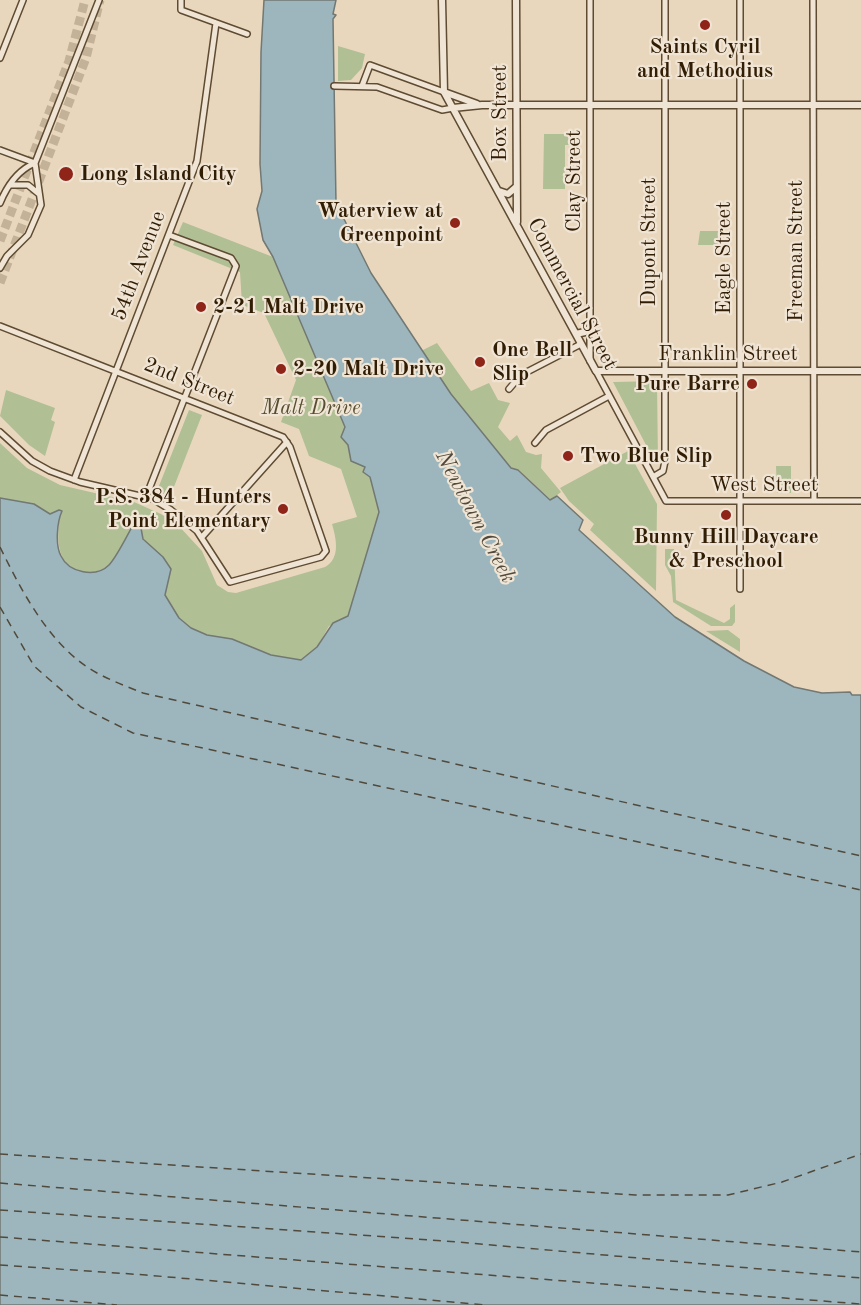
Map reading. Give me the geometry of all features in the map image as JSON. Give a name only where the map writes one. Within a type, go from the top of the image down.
[{"type":"street","points":[[0,58],[23,0]]},
{"type":"street","points":[[0,268],[28,235],[41,205],[36,163],[99,0]]},
{"type":"street","points":[[181,0],[181,10],[247,34]]},
{"type":"street","points":[[442,0],[444,92]]},
{"type":"street","name":"Box Street","points":[[516,0],[517,225]]},
{"type":"street","name":"Clay Street","points":[[590,0],[591,361]]},
{"type":"street","name":"Dupont Street","points":[[653,477],[662,473],[665,465],[665,0]]},
{"type":"street","name":"Eagle Street","points":[[740,0],[740,589]]},
{"type":"street","name":"Freeman Street","points":[[813,0],[814,501]]},
{"type":"street","name":"54th Avenue","points":[[74,480],[198,156],[216,23]]},
{"type":"street","points":[[362,86],[370,65],[482,105]]},
{"type":"street","points":[[334,86],[377,87],[441,110],[451,105],[861,105]]},
{"type":"street","name":"Commercial Street","points":[[444,92],[666,501]]},
{"type":"street","points":[[0,150],[36,163]]},
{"type":"street","points":[[0,202],[9,185],[23,170],[36,163]]},
{"type":"street","points":[[9,185],[28,185],[40,195]]},
{"type":"street","points":[[499,191],[508,194],[516,187]]},
{"type":"street","points":[[146,497],[237,266],[231,258],[169,235]]},
{"type":"street","name":"2nd Street","points":[[0,326],[282,437],[287,442]]},
{"type":"street","points":[[576,334],[585,332],[591,327]]},
{"type":"street","points":[[509,389],[521,375],[581,344]]},
{"type":"street","name":"Franklin Street","points":[[596,371],[861,370]]},
{"type":"street","points":[[535,443],[546,430],[609,396]]},
{"type":"street","points":[[0,432],[32,461],[74,480],[146,497],[171,510],[202,537],[230,582],[321,557],[325,553],[324,542],[287,442],[202,537]]},
{"type":"street","name":"West Street","points":[[666,501],[861,501]]},
{"type":"green space","points":[[338,46],[365,54],[362,68],[351,80],[338,81]]},
{"type":"green space","points":[[544,134],[569,134],[569,145],[565,145],[565,189],[543,189]]},
{"type":"green space","name":"Malt Drive","points":[[183,222],[273,257],[345,427],[351,461],[365,467],[363,472],[370,477],[379,512],[348,616],[329,626],[317,647],[301,660],[271,655],[232,639],[207,635],[191,628],[179,618],[165,595],[171,569],[133,526],[109,565],[96,572],[82,572],[72,568],[66,562],[59,547],[59,510],[50,514],[34,504],[0,498],[0,443],[27,468],[60,485],[134,502],[177,524],[202,551],[217,585],[228,592],[236,593],[325,567],[330,563],[336,547],[332,524],[357,517],[341,469],[309,456],[299,429],[281,422],[296,380],[264,313],[242,305],[240,272],[173,245]]},
{"type":"green space","points":[[700,231],[718,231],[720,245],[698,245]]},
{"type":"green space","points":[[437,343],[471,391],[489,383],[498,400],[510,403],[498,427],[510,441],[517,435],[526,452],[542,454],[541,468],[561,492],[551,500],[519,470],[511,468],[452,395],[421,351]]},
{"type":"green space","points":[[657,381],[658,464],[656,464],[613,382]]},
{"type":"green space","points":[[6,390],[55,408],[51,420],[55,422],[45,456],[29,445],[0,416]]},
{"type":"green space","points":[[189,410],[202,415],[170,497],[157,491]]},
{"type":"green space","points":[[628,451],[657,504],[656,591],[590,530],[594,524],[569,501],[560,488]]},
{"type":"green space","points":[[776,466],[791,466],[791,493],[777,493]]},
{"type":"green space","points":[[665,549],[674,549],[676,600],[724,623],[730,619],[730,608],[735,604],[735,622],[732,626],[711,626],[673,602],[671,576],[665,565]]},
{"type":"green space","points":[[728,630],[740,639],[740,652],[706,631]]},
{"type":"water","name":"Newtown Creek","points":[[264,0],[336,0],[333,14],[336,15],[333,19],[336,203],[371,273],[451,394],[511,468],[518,470],[550,500],[557,496],[583,520],[579,530],[675,617],[744,661],[794,687],[822,693],[850,692],[852,695],[861,695],[861,1305],[0,1305],[0,498],[34,504],[50,514],[62,511],[57,534],[59,551],[65,562],[83,572],[104,569],[118,552],[133,525],[141,528],[143,539],[163,557],[171,569],[165,595],[179,618],[191,628],[207,635],[232,639],[271,655],[301,660],[317,647],[333,623],[348,616],[379,512],[370,477],[363,472],[365,467],[351,461],[348,445],[341,437],[345,427],[273,257],[263,240],[257,209],[262,191],[260,164],[261,52]]},
{"type":"ferry route","points":[[0,547],[28,600],[52,634],[66,649],[97,673],[143,693],[861,856]]},
{"type":"ferry route","points":[[0,607],[34,666],[81,707],[133,733],[861,890]]},
{"type":"ferry route","points":[[0,1154],[635,1195],[728,1195],[782,1182],[861,1154]]},
{"type":"ferry route","points":[[0,1183],[861,1252]]},
{"type":"ferry route","points":[[0,1210],[459,1242],[861,1278]]},
{"type":"ferry route","points":[[0,1237],[861,1304]]},
{"type":"ferry route","points":[[0,1265],[146,1275],[486,1305]]},
{"type":"ferry route","points":[[0,1295],[117,1305]]},
{"type":"tunnel","points":[[0,241],[69,61],[85,0]]},
{"type":"tunnel","points":[[0,283],[86,58],[100,0]]},
{"type":"place","name":"Saints Cyril and Methodius","points":[[705,25]]},
{"type":"place","name":"Long Island City","points":[[66,174]]},
{"type":"place","name":"Waterview at Greenpoint","points":[[455,223]]},
{"type":"place","name":"2-21 Malt Drive","points":[[201,307]]},
{"type":"place","name":"One Bell Slip","points":[[480,362]]},
{"type":"place","name":"2-20 Malt Drive","points":[[281,369]]},
{"type":"place","name":"Pure Barre","points":[[752,384]]},
{"type":"place","name":"Two Blue Slip","points":[[568,456]]},
{"type":"place","name":"P.S. 384 - Hunters Point Elementary","points":[[283,509]]},
{"type":"place","name":"Bunny Hill Daycare & Preschool","points":[[726,515]]}]
